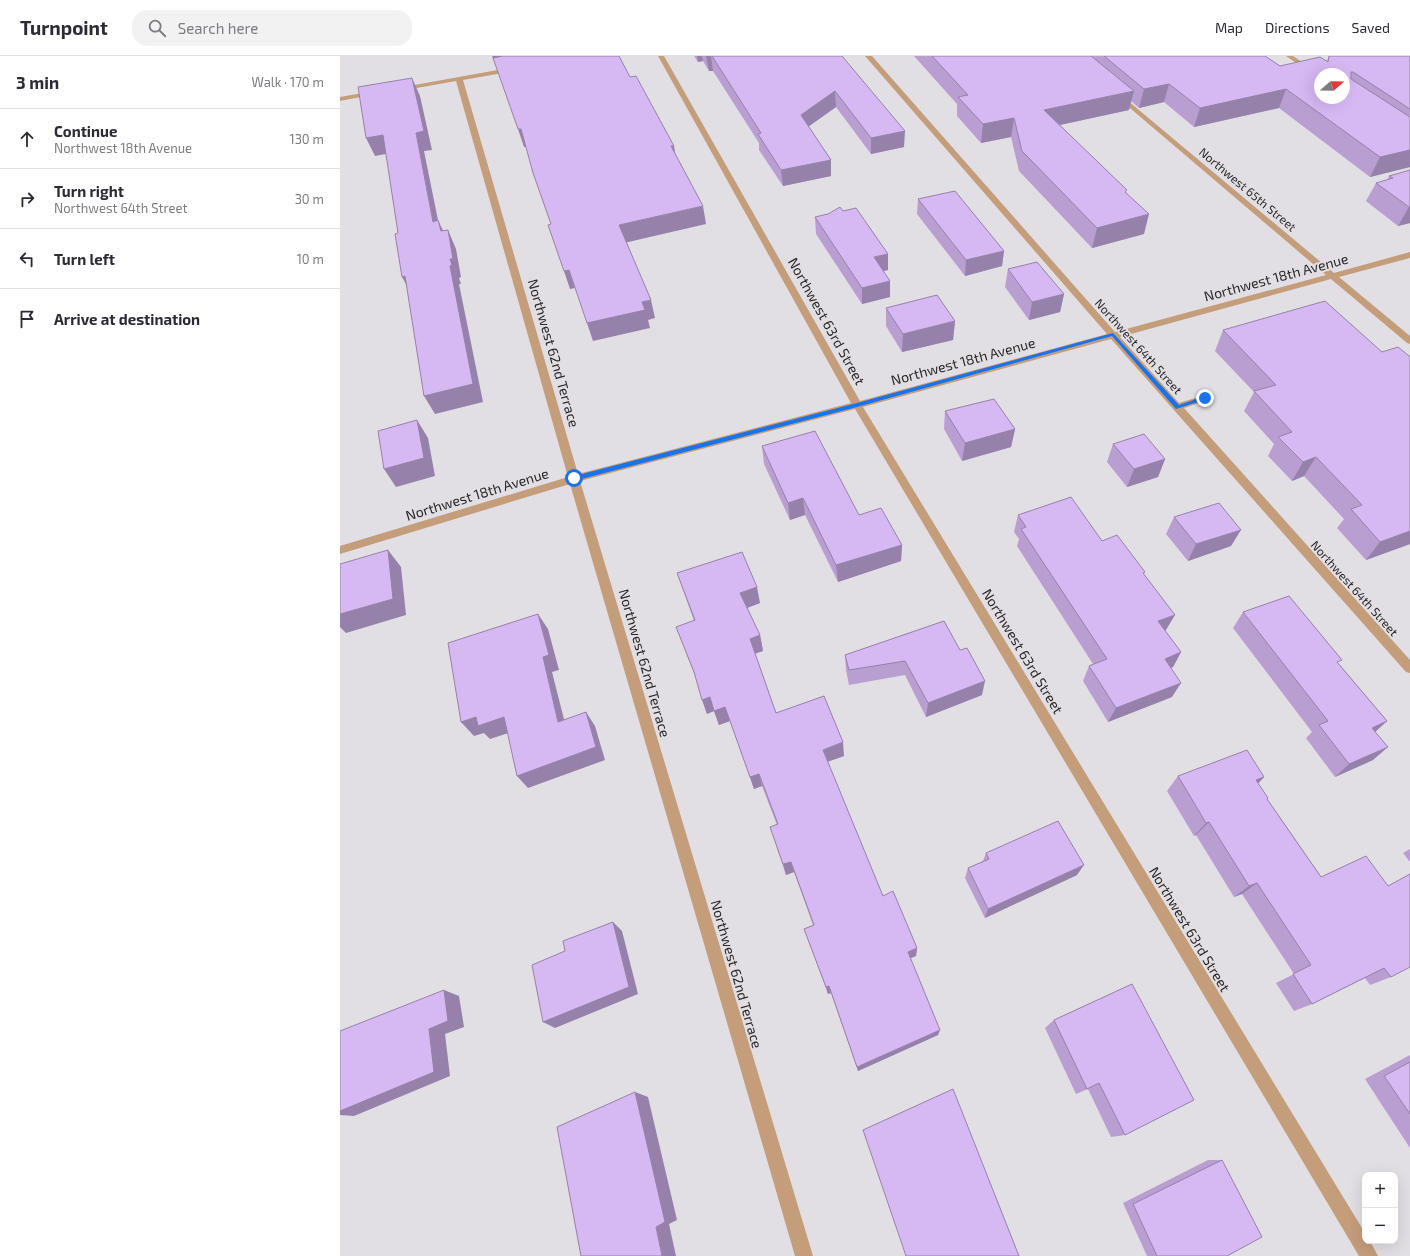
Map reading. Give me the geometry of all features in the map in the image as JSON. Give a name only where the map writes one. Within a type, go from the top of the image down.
[{"type":"street","name":"Northwest 63rd Street","points":[[661,56],[857,405],[1369,1256]]},
{"type":"street","name":"Northwest 64th Street","points":[[868,56],[1113,335],[1410,668]]},
{"type":"street","points":[[1289,56],[1314,73]]},
{"type":"street","points":[[340,99],[519,68]]},
{"type":"street","name":"Northwest 62nd Terrace","points":[[459,78],[574,478],[804,1256]]},
{"type":"street","name":"Northwest 65th Street","points":[[1113,92],[1410,341]]},
{"type":"street","name":"Northwest 18th Avenue","points":[[340,550],[574,478],[857,405],[1410,255]]},
{"type":"street","points":[[1178,407],[1205,398]]},
{"type":"building","points":[[503,56],[619,56],[630,77],[636,76],[674,146],[671,146],[703,206],[619,225],[651,300],[642,302],[645,310],[587,323],[569,270],[564,271],[548,225],[551,224],[533,173],[521,129],[518,129],[493,58]]},
{"type":"building","points":[[712,56],[842,56],[905,131],[871,138],[835,91],[801,115],[831,160],[781,170],[758,134],[761,133]]},
{"type":"building","points":[[932,56],[1091,56],[1134,91],[1044,110],[1127,190],[1125,192],[1149,214],[1097,228],[1022,151],[1014,118],[983,124],[958,97],[968,95]]},
{"type":"building","points":[[1104,56],[1265,56],[1280,66],[1320,57],[1328,62],[1329,56],[1410,56],[1410,109],[1353,72],[1351,72],[1351,79],[1410,117],[1410,150],[1380,157],[1286,89],[1200,108],[1169,84],[1144,89]]},
{"type":"building","points":[[412,78],[424,131],[416,133],[433,222],[438,220],[441,231],[448,230],[453,259],[450,259],[452,265],[450,266],[473,384],[424,396],[405,276],[402,277],[395,234],[398,233],[383,135],[366,138],[358,87]]},
{"type":"building","points":[[1410,170],[1409,207],[1376,183],[1393,178],[1389,176]]},
{"type":"building","points":[[955,191],[1004,251],[966,260],[918,199]]},
{"type":"building","points":[[840,207],[843,211],[856,208],[888,254],[874,257],[890,281],[862,288],[815,217],[828,214]]},
{"type":"building","points":[[1037,262],[1064,294],[1032,302],[1008,269]]},
{"type":"building","points":[[937,295],[955,321],[903,334],[886,308]]},
{"type":"building","points":[[1325,301],[1382,352],[1398,347],[1410,356],[1410,531],[1380,542],[1351,509],[1362,505],[1316,457],[1303,462],[1278,437],[1292,432],[1254,391],[1276,385],[1223,330]]},
{"type":"building","points":[[994,399],[1015,429],[965,443],[945,411]]},
{"type":"building","points":[[417,420],[424,458],[384,469],[378,431]]},
{"type":"building","points":[[815,431],[859,515],[881,508],[902,545],[836,565],[803,498],[788,503],[762,446]]},
{"type":"building","points":[[1144,434],[1165,459],[1134,469],[1113,444]]},
{"type":"building","points":[[1071,497],[1102,541],[1117,535],[1145,572],[1143,573],[1175,615],[1158,621],[1181,652],[1165,659],[1181,683],[1116,708],[1089,666],[1107,659],[1021,529],[1026,527],[1018,515]]},
{"type":"building","points":[[1219,503],[1241,530],[1196,544],[1174,517]]},
{"type":"building","points":[[388,550],[393,599],[340,614],[340,564]]},
{"type":"building","points":[[742,552],[757,587],[740,593],[760,635],[750,639],[776,713],[824,696],[843,742],[823,750],[883,896],[893,891],[917,948],[908,952],[940,1030],[857,1067],[829,986],[826,987],[804,929],[814,925],[791,862],[783,864],[770,827],[778,824],[759,774],[750,777],[725,707],[714,711],[710,697],[702,700],[694,672],[676,627],[695,620],[677,573]]},
{"type":"building","points":[[1289,596],[1342,660],[1337,662],[1387,721],[1372,728],[1388,747],[1349,764],[1319,725],[1328,721],[1243,612]]},
{"type":"building","points":[[538,614],[549,655],[543,657],[558,722],[586,712],[596,747],[517,776],[504,717],[478,726],[476,717],[461,722],[448,643]]},
{"type":"building","points":[[944,621],[960,650],[967,648],[985,681],[928,703],[905,661],[849,670],[845,655]]},
{"type":"building","points":[[1247,750],[1264,777],[1256,780],[1268,798],[1267,799],[1321,877],[1366,856],[1388,886],[1410,874],[1410,967],[1391,977],[1384,968],[1312,1004],[1293,974],[1311,965],[1257,883],[1249,886],[1209,822],[1206,823],[1178,776]]},
{"type":"building","points":[[1058,821],[1084,865],[988,909],[968,868],[989,859],[986,853]]},
{"type":"building","points":[[613,922],[629,987],[543,1022],[532,965],[565,951],[563,941]]},
{"type":"building","points":[[1132,984],[1194,1100],[1125,1135],[1099,1083],[1087,1089],[1054,1020]]},
{"type":"building","points":[[444,990],[448,1021],[429,1029],[434,1072],[340,1111],[340,1031]]},
{"type":"building","points":[[1410,1062],[1410,1114],[1384,1076]]},
{"type":"building","points":[[953,1089],[1019,1256],[906,1256],[863,1130]]},
{"type":"building","points":[[635,1092],[665,1222],[656,1227],[662,1256],[581,1256],[557,1127]]},
{"type":"building","points":[[1222,1160],[1262,1237],[1227,1256],[1157,1256],[1133,1204]]},
{"type":"route","points":[[574,478],[857,405],[1113,335],[1178,407],[1205,398]]}]
